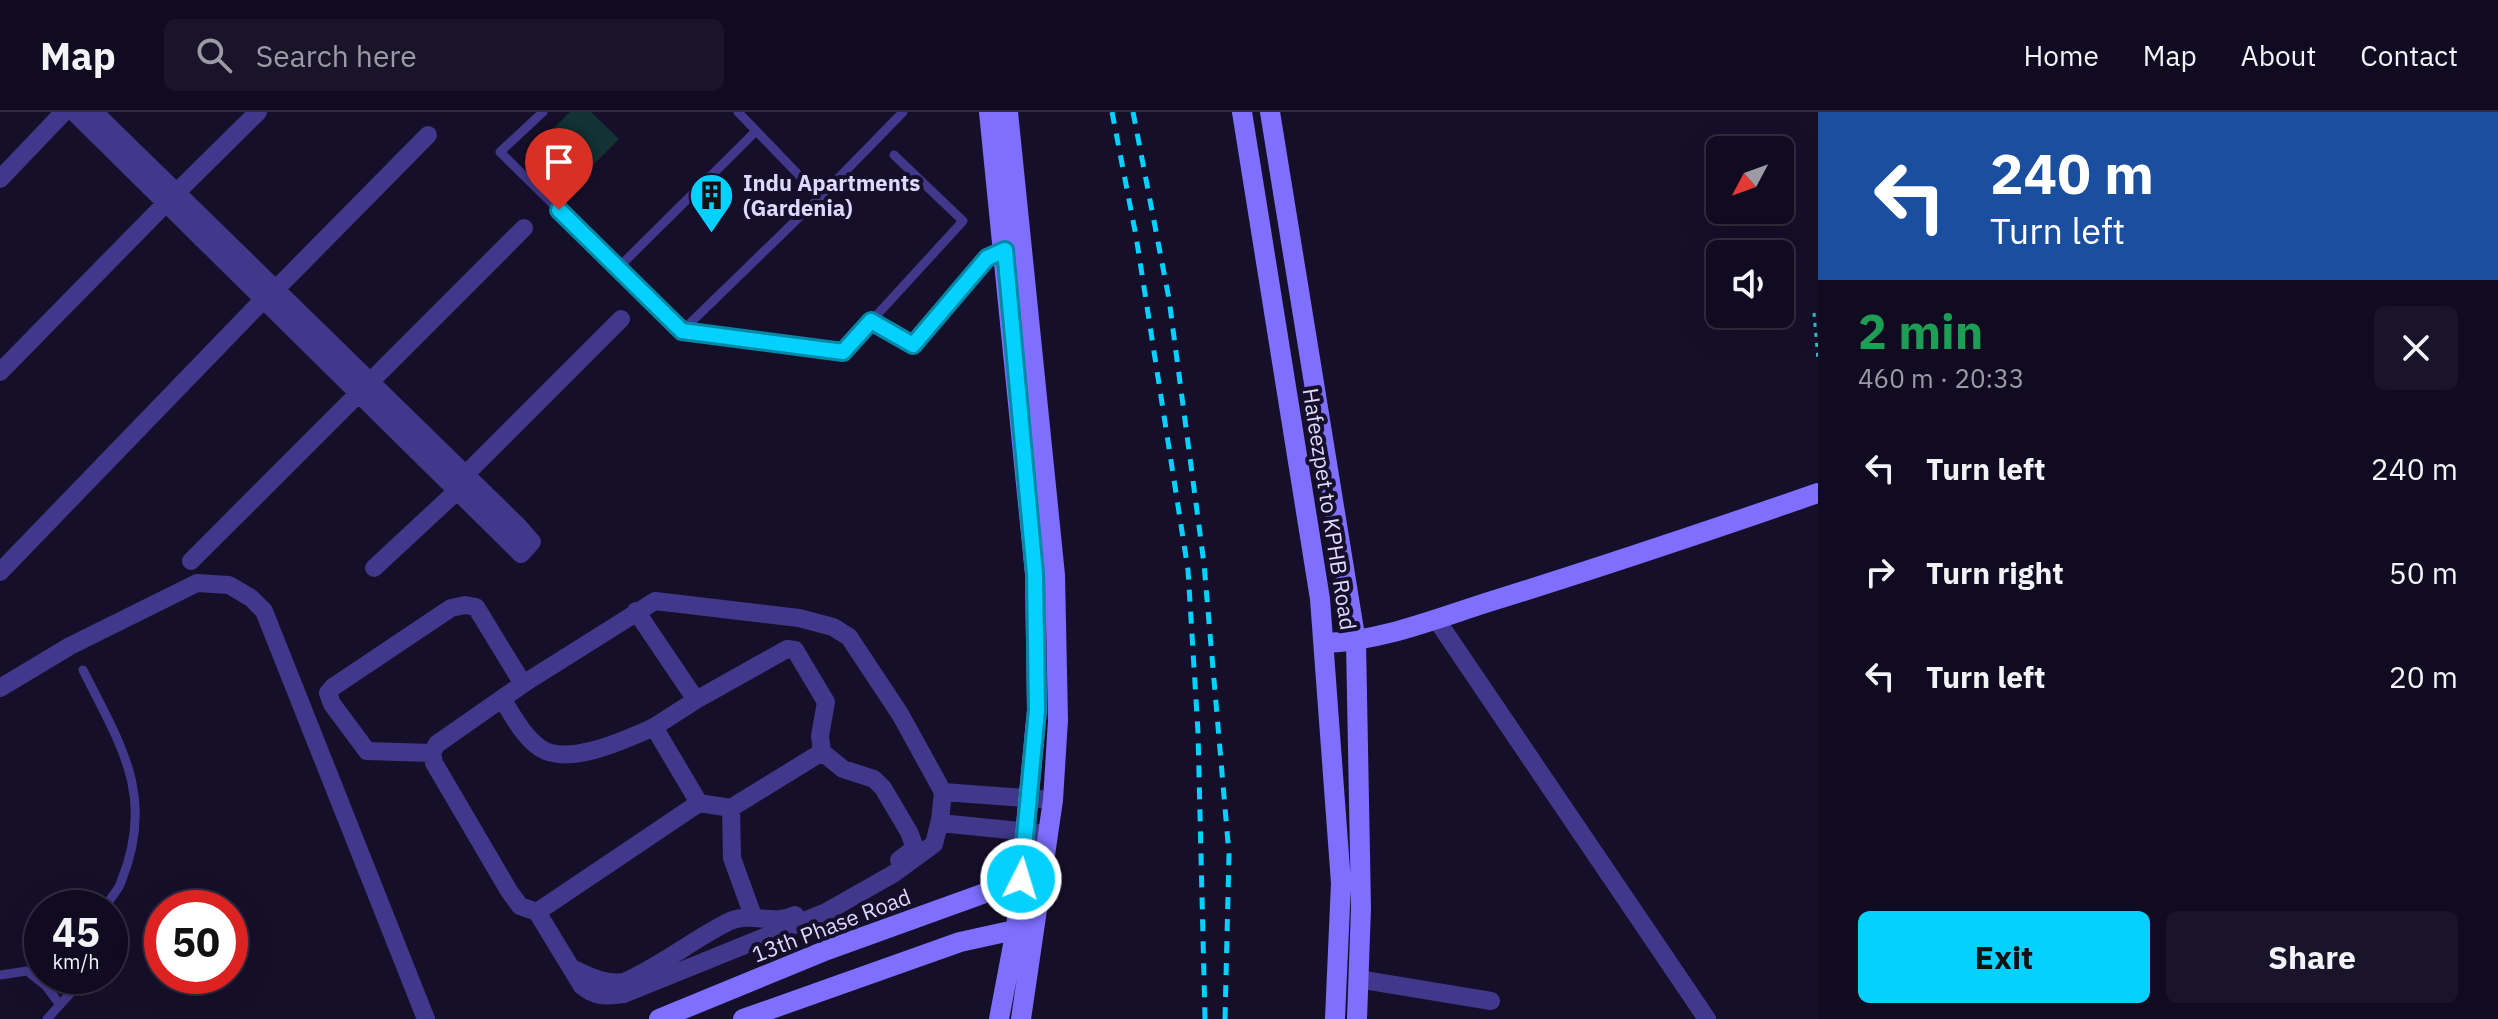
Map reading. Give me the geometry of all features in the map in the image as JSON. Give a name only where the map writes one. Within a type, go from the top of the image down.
[{"type":"main road","points":[[989,112],[1035,574],[1037,710],[1021,879],[1026,927],[1021,1019]]},
{"type":"main road","points":[[1002,1018],[1043,872],[1053,800],[1058,720],[1055,575],[1008,112]]},
{"type":"main road","name":"Hafeezpet to KPHB Road","points":[[1242,112],[1325,643],[1356,642],[1436,619],[1818,493]]},
{"type":"main road","points":[[1270,112],[1356,642],[1361,908],[1357,1019]]},
{"type":"main road","points":[[1325,643],[1341,883],[1335,1019]]},
{"type":"main road","name":"13th Phase Road","points":[[659,1019],[827,950],[1043,872]]},
{"type":"main road","points":[[743,1019],[960,942],[1026,927]]},
{"type":"main road","points":[[827,950],[838,984]]},
{"type":"street","points":[[0,179],[64,112]]},
{"type":"street","points":[[74,112],[172,197]]},
{"type":"street","points":[[94,112],[269,295],[462,482]]},
{"type":"street","points":[[0,372],[258,112]]},
{"type":"street","points":[[0,572],[428,135]]},
{"type":"street","points":[[191,561],[524,228]]},
{"type":"street","points":[[374,568],[621,319]]},
{"type":"street","points":[[0,688],[70,646],[197,583],[229,585],[251,598],[264,611],[426,1019]]},
{"type":"street","points":[[655,601],[799,618],[833,627],[849,637],[900,714],[943,792],[934,844],[917,858],[826,912],[624,994],[605,997],[591,994],[582,986],[537,912],[520,906],[509,891],[434,763],[432,753],[437,744],[523,684],[655,601]]},
{"type":"street","points":[[432,753],[367,751],[332,704],[328,693],[451,608],[465,605],[476,607],[523,684]]},
{"type":"street","points":[[636,611],[696,700]]},
{"type":"street","points":[[1436,619],[1707,1019]]},
{"type":"street","points":[[502,699],[530,740],[543,751],[557,754],[616,745],[654,727],[696,700],[793,648],[826,702],[820,736],[822,752],[843,769],[874,779],[883,788],[915,848],[896,862],[787,919],[753,916],[729,922],[624,982],[601,982],[571,968]]},
{"type":"street","points":[[654,727],[699,803]]},
{"type":"street","points":[[537,912],[699,803],[731,808],[822,752]]},
{"type":"street","points":[[943,792],[1053,800]]},
{"type":"street","points":[[731,808],[732,858],[753,916]]},
{"type":"street","points":[[940,823],[1049,834]]},
{"type":"street","points":[[1358,979],[1491,1001]]},
{"type":"lane","points":[[543,112],[500,152],[682,331],[843,352],[963,221],[894,155]]},
{"type":"lane","points":[[738,112],[820,197]]},
{"type":"lane","points":[[682,331],[903,112]]},
{"type":"lane","points":[[618,268],[756,131]]},
{"type":"lane","points":[[871,321],[913,345],[987,258],[1005,250]]},
{"type":"lane","points":[[83,670],[117,737],[135,785],[136,815],[131,853],[117,890]]},
{"type":"lane","points":[[0,975],[27,971],[46,986],[60,1005]]},
{"type":"lane","points":[[47,1019],[70,994]]},
{"type":"path","points":[[1814,313],[1818,360]]},
{"type":"green space","points":[[570,112],[591,112],[619,139],[567,191],[528,153]]},
{"type":"railway","points":[[1112,112],[1136,236],[1188,570],[1198,732],[1205,1019]]},
{"type":"railway","points":[[1133,112],[1169,299],[1204,564],[1229,854],[1225,1019]]},
{"type":"place","name":"Indu Apartments (Gardenia)","points":[[712,234]]},
{"type":"route","points":[[559,210],[682,331],[843,352],[871,321],[913,345],[987,258],[1005,250],[1035,574],[1037,710],[1021,879]]}]
